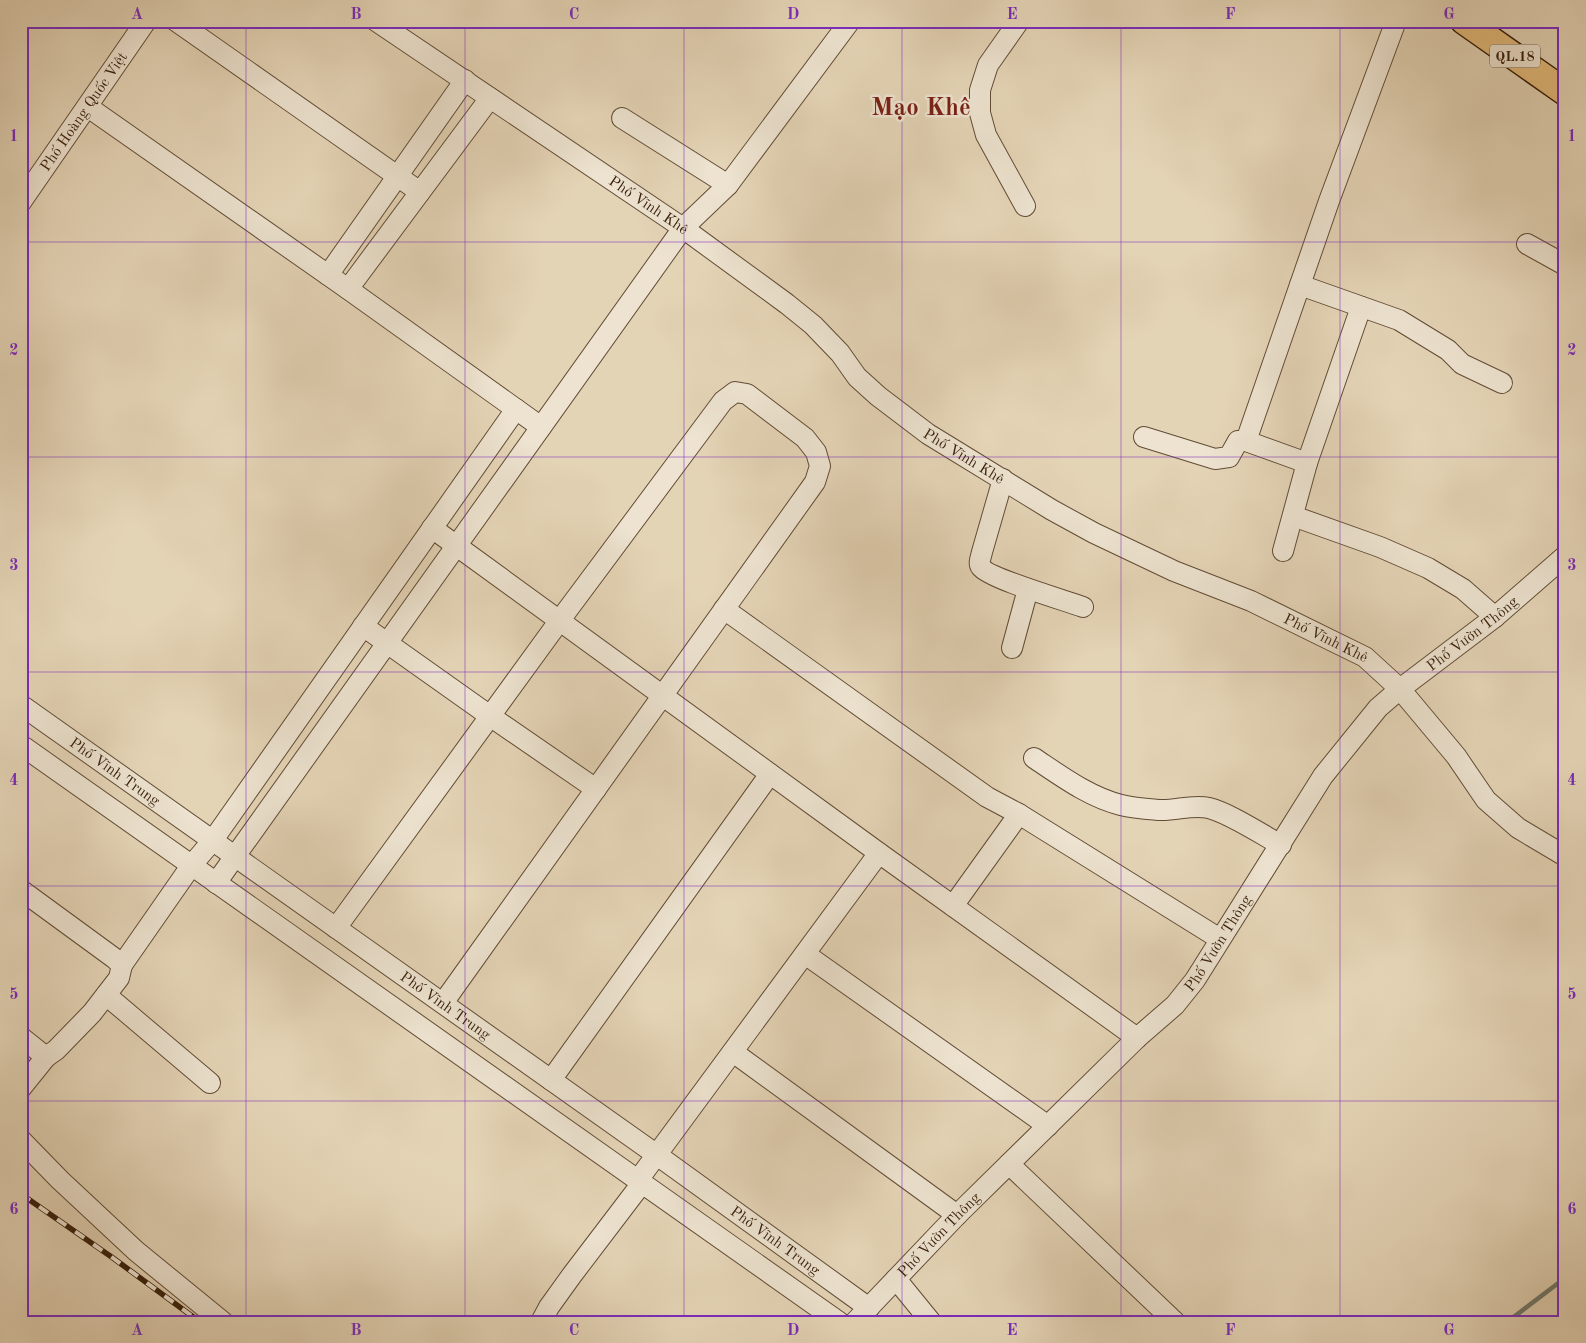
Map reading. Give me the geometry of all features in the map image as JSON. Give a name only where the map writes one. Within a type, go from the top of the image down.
[{"type":"main road","name":"QL.18","points":[[1464,21],[1565,92]]},
{"type":"street","name":"Phố Hoàng Quốc Việt","points":[[21,202],[146,21]]},
{"type":"street","points":[[176,21],[420,192]]},
{"type":"street","name":"Phố Vĩnh Khê","points":[[376,21],[683,228],[787,304],[813,325],[840,353],[857,378],[928,434],[1052,510],[1094,533],[1174,572],[1251,602],[1365,658],[1400,689],[1456,756],[1486,800],[1518,828],[1565,856]]},
{"type":"street","points":[[216,883],[683,228],[728,185],[850,21]]},
{"type":"street","points":[[1019,21],[988,65],[980,90],[980,114],[986,135],[1025,206]]},
{"type":"street","points":[[1246,441],[1300,285],[1396,21]]},
{"type":"street","points":[[328,275],[464,80]]},
{"type":"street","points":[[348,289],[490,98]]},
{"type":"street","points":[[88,107],[541,427]]},
{"type":"street","points":[[622,118],[728,185]]},
{"type":"street","points":[[1527,244],[1565,265]]},
{"type":"street","points":[[1300,285],[1398,320],[1448,350],[1462,364],[1502,383]]},
{"type":"street","points":[[1283,551],[1307,463],[1362,307]]},
{"type":"street","points":[[336,928],[723,400],[735,392],[748,394],[805,438],[816,452],[820,466],[815,482],[443,1003]]},
{"type":"street","points":[[21,1088],[46,1056],[56,1050],[92,1013],[119,978],[122,965],[191,866],[213,840],[516,409]]},
{"type":"street","points":[[1144,437],[1215,459],[1229,457],[1238,441],[1246,441],[1307,463]]},
{"type":"street","points":[[1003,480],[982,552],[980,566],[986,571],[1028,589],[1083,607]]},
{"type":"street","points":[[1293,516],[1380,547],[1428,568],[1463,589],[1495,617]]},
{"type":"street","points":[[432,528],[1137,1038]]},
{"type":"street","name":"Phố Vườn Thông","points":[[862,1315],[957,1215],[1137,1038],[1175,1005],[1195,980],[1323,776],[1378,708],[1495,617],[1565,556]]},
{"type":"street","points":[[1012,648],[1028,589]]},
{"type":"street","points":[[724,609],[987,797],[1019,814],[1220,939]]},
{"type":"street","points":[[363,626],[596,789]]},
{"type":"street","name":"Phố Vĩnh Trung","points":[[21,705],[657,1155],[862,1315]]},
{"type":"street","name":"Phố Vĩnh Trung","points":[[23,749],[839,1322]]},
{"type":"street","points":[[1034,758],[1073,784],[1098,797],[1122,805],[1148,809],[1210,808],[1281,845]]},
{"type":"street","points":[[551,1080],[770,774]]},
{"type":"street","points":[[953,906],[1019,814]]},
{"type":"street","points":[[541,1322],[549,1307],[640,1182],[657,1155],[879,853]]},
{"type":"street","points":[[21,890],[122,965]]},
{"type":"street","points":[[805,954],[1048,1126]]},
{"type":"street","points":[[106,995],[210,1083]]},
{"type":"street","points":[[21,1037],[46,1056]]},
{"type":"street","points":[[733,1052],[957,1215]]},
{"type":"street","points":[[21,1140],[60,1180],[136,1251],[223,1322]]},
{"type":"street","points":[[1009,1164],[1175,1322]]},
{"type":"street","points":[[896,1279],[931,1322]]},
{"type":"waterway","points":[[1507,1322],[1565,1278]]},
{"type":"railway","points":[[21,1194],[200,1322]]},
{"type":"district","name":"Mạo Khê","points":[[921,106]]}]
